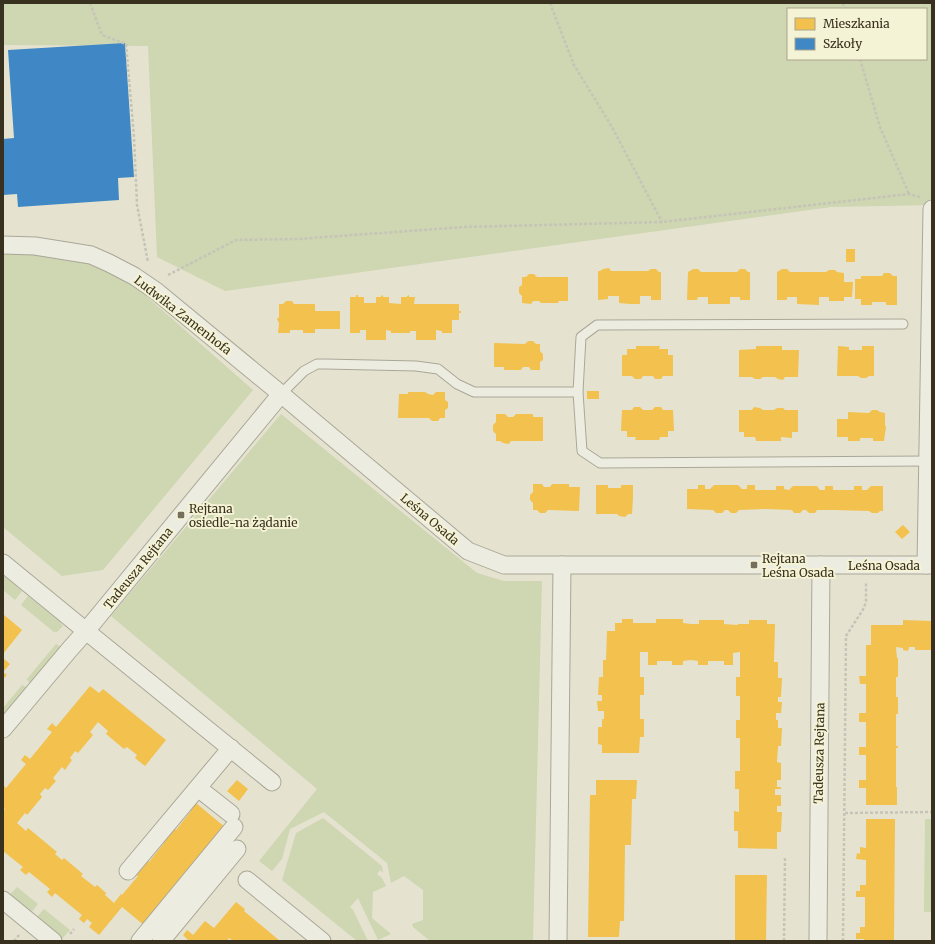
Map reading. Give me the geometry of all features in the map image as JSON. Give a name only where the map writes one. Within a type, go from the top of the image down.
[{"type":"street","name":"Leśna Osada","points":[[281,394],[468,551],[504,565],[929,565],[928,461],[930,444],[932,209]]},
{"type":"street","name":"Ludwika Zamenhofa","points":[[3,245],[35,246],[91,255],[134,276],[156,292],[281,394]]},
{"type":"street","name":"Tadeusza Rejtana","points":[[3,729],[86,631],[281,394]]},
{"type":"street","points":[[3,563],[272,782]]},
{"type":"street","points":[[558,941],[562,565]]},
{"type":"street","name":"Tadeusza Rejtana","points":[[818,941],[821,565]]},
{"type":"street","points":[[128,871],[231,748]]},
{"type":"street","points":[[140,941],[233,821],[198,788]]},
{"type":"street","points":[[161,941],[236,849]]},
{"type":"street","points":[[246,880],[322,941]]},
{"type":"street","points":[[3,900],[53,941]]},
{"type":"lane","points":[[903,324],[597,325],[581,337],[578,392],[582,450],[600,462],[928,461]]},
{"type":"lane","points":[[281,394],[304,371],[316,364],[416,366],[438,369],[457,384],[474,392],[578,392]]},
{"type":"path","points":[[90,3],[102,35],[126,44],[134,137],[137,205],[148,262]]},
{"type":"path","points":[[550,3],[574,65],[612,127],[662,222]]},
{"type":"path","points":[[168,275],[236,240],[298,239],[464,227],[662,222],[909,194],[880,127],[860,60]]},
{"type":"path","points":[[843,941],[846,636],[864,608],[866,601],[866,565]]},
{"type":"path","points":[[844,813],[932,812]]},
{"type":"path","points":[[784,941],[785,858]]},
{"type":"green space","points":[[3,3],[932,3],[932,205],[831,207],[225,291],[157,257],[148,46],[3,45]]},
{"type":"green space","points":[[3,252],[67,255],[131,282],[253,390],[103,570],[62,576],[3,527]]},
{"type":"green space","points":[[281,414],[477,573],[504,581],[542,581],[533,941],[430,941],[413,927],[412,924],[423,920],[423,890],[404,876],[391,883],[387,863],[324,812],[290,829],[282,859],[272,871],[259,861],[317,789],[111,616]]},
{"type":"green space","points":[[3,575],[22,591],[15,600],[3,590]]},
{"type":"green space","points":[[28,596],[59,621],[63,626],[57,632],[54,632],[21,605]]},
{"type":"green space","points":[[56,644],[60,646],[60,648],[30,683],[27,679]]},
{"type":"green space","points":[[22,685],[26,687],[26,689],[3,717],[3,708]]},
{"type":"green space","points":[[323,818],[382,866],[383,873],[380,870],[377,874],[382,878],[386,886],[373,892],[372,918],[391,934],[378,940],[358,898],[350,907],[353,910],[368,941],[357,941],[282,880],[296,833]]},
{"type":"green space","points":[[925,819],[932,819],[932,912],[924,912]]},
{"type":"green space","points":[[17,887],[38,904],[30,914],[8,897]]},
{"type":"green space","points":[[44,909],[70,930],[61,940],[35,919]]},
{"type":"building: Mieszkania","points":[[846,249],[855,249],[855,262],[846,262]]},
{"type":"building: Mieszkania","points":[[609,268],[611,271],[648,271],[651,269],[656,269],[661,272],[661,300],[651,300],[651,296],[640,296],[640,304],[630,304],[619,303],[619,296],[608,296],[608,299],[598,300],[598,271]]},
{"type":"building: Mieszkania","points":[[693,269],[698,269],[701,272],[737,272],[740,269],[745,269],[750,272],[750,300],[740,300],[740,297],[730,297],[730,304],[708,304],[708,297],[698,297],[697,300],[687,300],[688,272]]},
{"type":"building: Mieszkania","points":[[782,269],[787,269],[790,272],[826,272],[829,270],[835,270],[837,272],[844,273],[844,282],[853,282],[852,297],[844,297],[844,301],[829,301],[829,297],[819,297],[819,305],[797,304],[797,297],[787,297],[787,300],[777,300],[777,272]]},
{"type":"building: Mieszkania","points":[[884,273],[890,273],[893,276],[897,276],[897,305],[886,305],[886,302],[872,302],[872,305],[861,305],[861,299],[855,299],[855,279],[861,279],[861,276],[882,276]]},
{"type":"building: Mieszkania","points":[[529,274],[534,274],[537,277],[568,277],[568,301],[558,301],[559,303],[541,303],[539,301],[533,301],[531,304],[522,303],[522,296],[519,293],[519,287],[522,285],[522,277],[526,277]]},
{"type":"building: Mieszkania","points":[[356,295],[358,295],[358,297],[364,297],[364,303],[376,303],[376,297],[381,297],[383,295],[383,297],[389,297],[389,303],[401,304],[401,297],[407,297],[409,295],[409,297],[415,297],[414,304],[459,304],[459,311],[461,311],[461,313],[459,313],[459,320],[452,320],[452,333],[442,333],[442,331],[436,330],[436,340],[416,340],[416,331],[410,331],[410,333],[391,333],[391,331],[386,330],[386,340],[366,340],[366,330],[360,330],[360,333],[350,333],[350,297],[356,297]]},
{"type":"building: Mieszkania","points":[[286,301],[292,301],[294,304],[315,304],[315,311],[340,311],[340,329],[315,329],[315,333],[303,333],[303,330],[290,330],[290,333],[278,333],[279,323],[277,319],[279,317],[279,304],[283,304]]},
{"type":"building: Mieszkania","points":[[528,341],[533,341],[536,344],[540,344],[540,351],[543,354],[543,360],[540,362],[540,370],[531,370],[529,367],[523,367],[521,370],[504,370],[504,367],[494,367],[494,343],[525,344]]},
{"type":"building: Mieszkania","points":[[636,346],[660,346],[659,349],[668,349],[668,355],[673,355],[673,376],[663,376],[661,379],[655,379],[653,376],[643,376],[641,379],[635,379],[632,376],[622,376],[622,355],[627,355],[627,349],[636,349]]},
{"type":"building: Mieszkania","points":[[756,346],[782,346],[782,350],[799,350],[798,377],[785,377],[783,380],[775,377],[755,379],[752,377],[739,377],[739,350],[756,349]]},
{"type":"building: Mieszkania","points":[[838,346],[849,347],[849,350],[862,350],[862,346],[874,346],[874,376],[861,378],[858,376],[837,376]]},
{"type":"building: Mieszkania","points":[[587,391],[599,391],[599,399],[587,399]]},
{"type":"building: Mieszkania","points":[[408,392],[425,392],[433,395],[436,392],[445,392],[445,400],[448,402],[448,408],[445,410],[445,418],[440,418],[438,421],[432,421],[429,418],[398,418],[399,394],[408,394]]},
{"type":"building: Mieszkania","points":[[634,407],[640,407],[643,410],[652,410],[655,407],[661,407],[663,410],[673,410],[674,431],[668,431],[668,437],[660,437],[659,440],[635,440],[636,437],[627,437],[627,431],[621,431],[622,410],[632,410]]},
{"type":"building: Mieszkania","points":[[754,407],[763,410],[783,408],[785,410],[798,410],[798,432],[792,432],[792,438],[781,437],[781,441],[756,441],[755,437],[744,437],[744,432],[739,432],[739,410],[752,410]]},
{"type":"building: Mieszkania","points":[[872,410],[885,413],[886,427],[884,441],[873,441],[873,438],[860,438],[860,441],[848,441],[848,437],[837,437],[837,419],[848,419],[848,412],[869,413]]},
{"type":"building: Mieszkania","points":[[496,414],[505,414],[508,417],[513,417],[516,414],[533,414],[533,417],[543,417],[543,441],[511,441],[509,444],[496,441],[496,434],[493,431],[493,425],[496,422]]},
{"type":"building: Mieszkania","points":[[533,484],[542,484],[544,487],[550,487],[552,484],[569,484],[569,487],[580,487],[579,511],[548,510],[545,513],[540,513],[537,510],[533,510],[533,503],[530,500],[530,495],[533,492]]},
{"type":"building: Mieszkania","points":[[596,485],[608,485],[608,488],[621,488],[621,485],[633,485],[632,514],[628,514],[625,517],[617,514],[596,514]]},
{"type":"building: Mieszkania","points":[[698,485],[705,485],[705,489],[710,489],[714,485],[738,485],[742,489],[747,489],[747,485],[755,485],[755,490],[776,490],[776,486],[784,486],[784,489],[789,490],[793,486],[817,486],[820,490],[825,490],[825,486],[833,486],[833,490],[854,490],[854,486],[862,486],[862,490],[867,490],[871,486],[883,486],[883,511],[872,513],[869,511],[817,510],[815,513],[809,513],[806,510],[803,510],[800,513],[794,513],[792,510],[765,509],[739,510],[736,513],[731,513],[728,510],[725,510],[722,513],[716,513],[713,510],[687,509],[687,489],[698,489]]},
{"type":"building: Mieszkania","points":[[903,525],[910,532],[902,539],[895,532]]},
{"type":"building: Mieszkania","points":[[3,614],[22,630],[3,654]]},
{"type":"building: Mieszkania","points":[[622,619],[633,619],[633,623],[656,623],[656,619],[683,619],[683,623],[691,624],[699,624],[699,620],[724,620],[724,624],[738,625],[749,624],[749,620],[767,620],[767,624],[775,624],[774,662],[778,662],[778,678],[782,678],[781,697],[778,697],[778,702],[782,702],[781,713],[776,713],[778,728],[782,728],[781,746],[778,746],[777,762],[781,763],[781,780],[777,780],[777,787],[781,787],[781,789],[775,789],[775,795],[781,795],[781,806],[777,806],[777,812],[782,812],[781,832],[777,832],[777,849],[738,848],[738,831],[734,831],[734,811],[739,812],[739,789],[735,789],[735,771],[740,771],[740,738],[736,738],[736,720],[740,720],[740,696],[736,696],[736,677],[740,677],[740,652],[733,653],[733,665],[724,665],[724,661],[708,661],[708,665],[698,665],[698,661],[691,660],[683,661],[683,665],[672,665],[672,661],[657,661],[657,665],[648,665],[648,652],[640,652],[640,677],[644,677],[644,695],[640,695],[640,719],[644,719],[644,737],[640,737],[639,753],[602,753],[602,745],[598,744],[598,727],[602,727],[604,711],[598,711],[597,701],[602,701],[602,695],[598,695],[599,677],[603,677],[603,660],[606,660],[607,631],[615,631],[615,623],[622,623]]},
{"type":"building: Mieszkania","points":[[903,620],[932,621],[932,650],[915,650],[915,647],[909,647],[908,651],[903,650],[903,648],[896,647],[898,658],[898,677],[896,677],[896,697],[898,697],[898,714],[896,714],[896,746],[898,746],[898,748],[896,748],[897,805],[866,805],[866,788],[859,788],[859,780],[866,780],[866,755],[859,755],[859,747],[866,747],[866,722],[859,722],[859,713],[866,713],[866,684],[860,684],[859,676],[866,676],[866,645],[871,645],[871,625],[903,625]]},
{"type":"building: Mieszkania","points":[[3,658],[10,664],[3,672]]},
{"type":"building: Mieszkania","points":[[3,672],[7,675],[3,679]]},
{"type":"building: Mieszkania","points":[[90,686],[99,693],[103,689],[166,740],[145,766],[135,758],[137,755],[127,747],[124,749],[106,734],[108,731],[98,722],[90,732],[93,735],[78,753],[75,751],[70,758],[72,760],[65,770],[62,767],[53,778],[56,781],[48,790],[45,788],[40,794],[42,797],[27,815],[25,813],[17,823],[26,831],[28,828],[57,852],[55,854],[62,860],[64,858],[83,874],[81,876],[95,887],[97,885],[114,903],[138,876],[136,875],[148,861],[149,862],[174,828],[176,830],[196,803],[226,828],[145,926],[122,907],[99,935],[89,927],[92,923],[87,919],[84,923],[79,919],[82,915],[55,893],[52,897],[47,892],[50,889],[29,872],[26,875],[20,870],[23,867],[3,851],[3,811],[5,809],[3,807],[3,785],[6,788],[26,764],[21,760],[25,755],[30,759],[52,732],[47,729],[52,723],[56,727]]},
{"type":"building: Mieszkania","points":[[237,780],[248,789],[239,801],[227,791]]},
{"type":"building: Mieszkania","points":[[596,780],[637,780],[636,799],[632,799],[631,845],[625,845],[624,921],[620,921],[619,937],[588,937],[590,795],[596,795]]},
{"type":"building: Mieszkania","points":[[866,819],[895,819],[894,941],[864,941],[864,939],[856,939],[856,933],[860,933],[860,927],[865,927],[865,897],[856,897],[856,891],[860,891],[860,885],[866,885],[866,860],[856,859],[857,853],[860,854],[860,847],[866,848]]},
{"type":"building: Mieszkania","points":[[735,875],[767,875],[766,941],[735,941]]},
{"type":"building: Mieszkania","points":[[236,902],[245,909],[244,911],[280,941],[233,941],[229,938],[227,941],[189,941],[183,935],[187,930],[193,935],[205,921],[214,928]]},
{"type":"building: Szkoły","points":[[125,43],[134,177],[118,178],[119,200],[18,207],[17,194],[3,195],[3,139],[14,138],[8,50]]},
{"type":"place","name":"Rejtana osiedle-na żądanie","points":[[181,515]]},
{"type":"place","name":"Rejtana Leśna Osada","points":[[754,565]]}]
